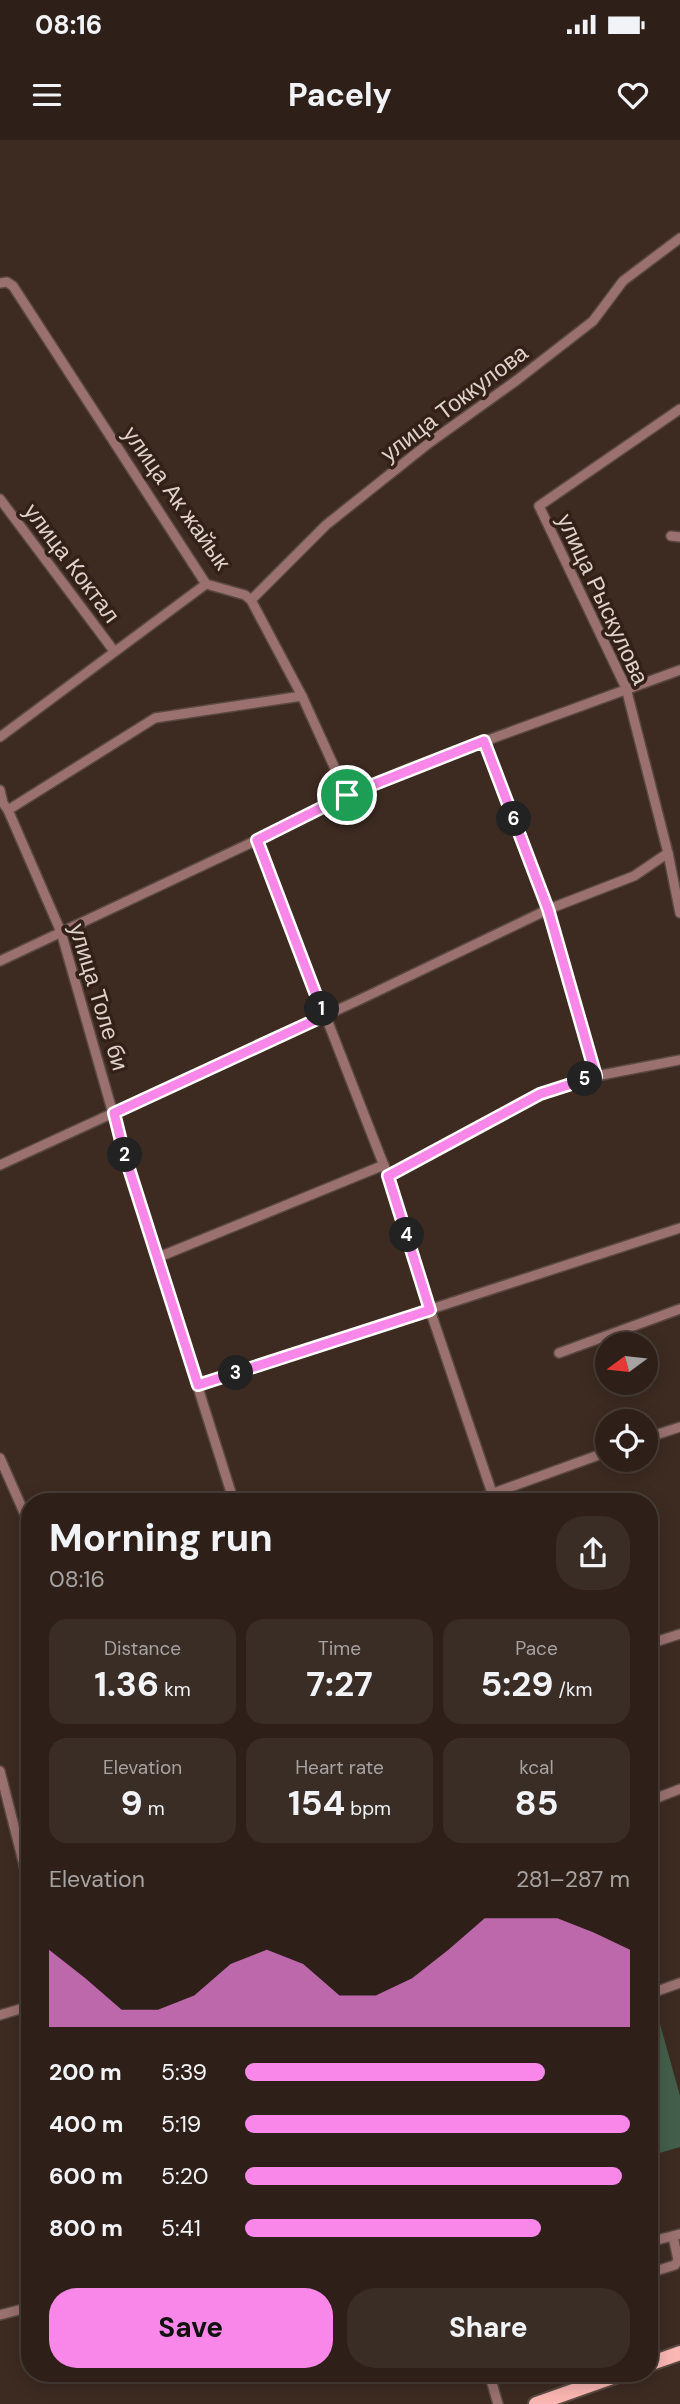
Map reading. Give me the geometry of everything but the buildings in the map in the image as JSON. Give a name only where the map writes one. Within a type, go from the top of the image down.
[{"type":"main road","points":[[658,2361],[680,2353]]},
{"type":"main road","points":[[536,2404],[598,2382]]},
{"type":"street","name":"улица Токкулова","points":[[251,600],[326,525],[429,443],[593,321],[623,281],[680,238]]},
{"type":"street","name":"улица Ак жайык","points":[[0,283],[7,282],[13,286],[206,584],[245,595],[251,600]]},
{"type":"street","name":"улица Рыскулова","points":[[680,409],[539,506],[626,688],[668,853],[680,913]]},
{"type":"street","name":"улица Коктал","points":[[0,499],[114,650]]},
{"type":"street","points":[[0,737],[206,584]]},
{"type":"street","points":[[251,600],[302,696],[347,795]]},
{"type":"street","points":[[0,961],[347,795],[484,741],[680,670]]},
{"type":"street","points":[[4,806],[155,718],[302,696]]},
{"type":"street","points":[[484,741],[548,909],[596,1076]]},
{"type":"street","name":"улица Толе би","points":[[0,790],[4,806],[61,932],[124,1153],[231,1493]]},
{"type":"street","points":[[257,840],[388,1176],[492,1493],[595,1456]]},
{"type":"street","points":[[0,1165],[324,1016],[548,909],[634,876],[668,853]]},
{"type":"street","points":[[388,1176],[540,1094],[596,1076],[680,1060]]},
{"type":"street","points":[[159,1257],[384,1165]]},
{"type":"street","points":[[198,1385],[680,1228]]},
{"type":"street","points":[[559,1353],[680,1310]]},
{"type":"street","points":[[658,1434],[680,1427]]},
{"type":"street","points":[[0,1458],[21,1506]]},
{"type":"street","points":[[658,1641],[680,1634]]},
{"type":"street","points":[[0,1771],[21,1854]]},
{"type":"street","points":[[658,1798],[680,1789]]},
{"type":"street","points":[[658,1991],[680,1983]]},
{"type":"street","points":[[0,2015],[21,2009]]},
{"type":"street","points":[[658,2240],[676,2235],[678,2260],[675,2265],[658,2270]]},
{"type":"street","points":[[0,2315],[21,2309]]},
{"type":"street","points":[[492,2382],[498,2404]]},
{"type":"green space","points":[[658,2017],[680,2096],[680,2147],[658,2153]]},
{"type":"route","points":[[484,741],[548,909],[596,1076],[540,1094],[388,1176],[430,1310],[198,1385],[124,1153],[114,1113],[324,1016],[257,840],[347,795],[484,741]]}]
